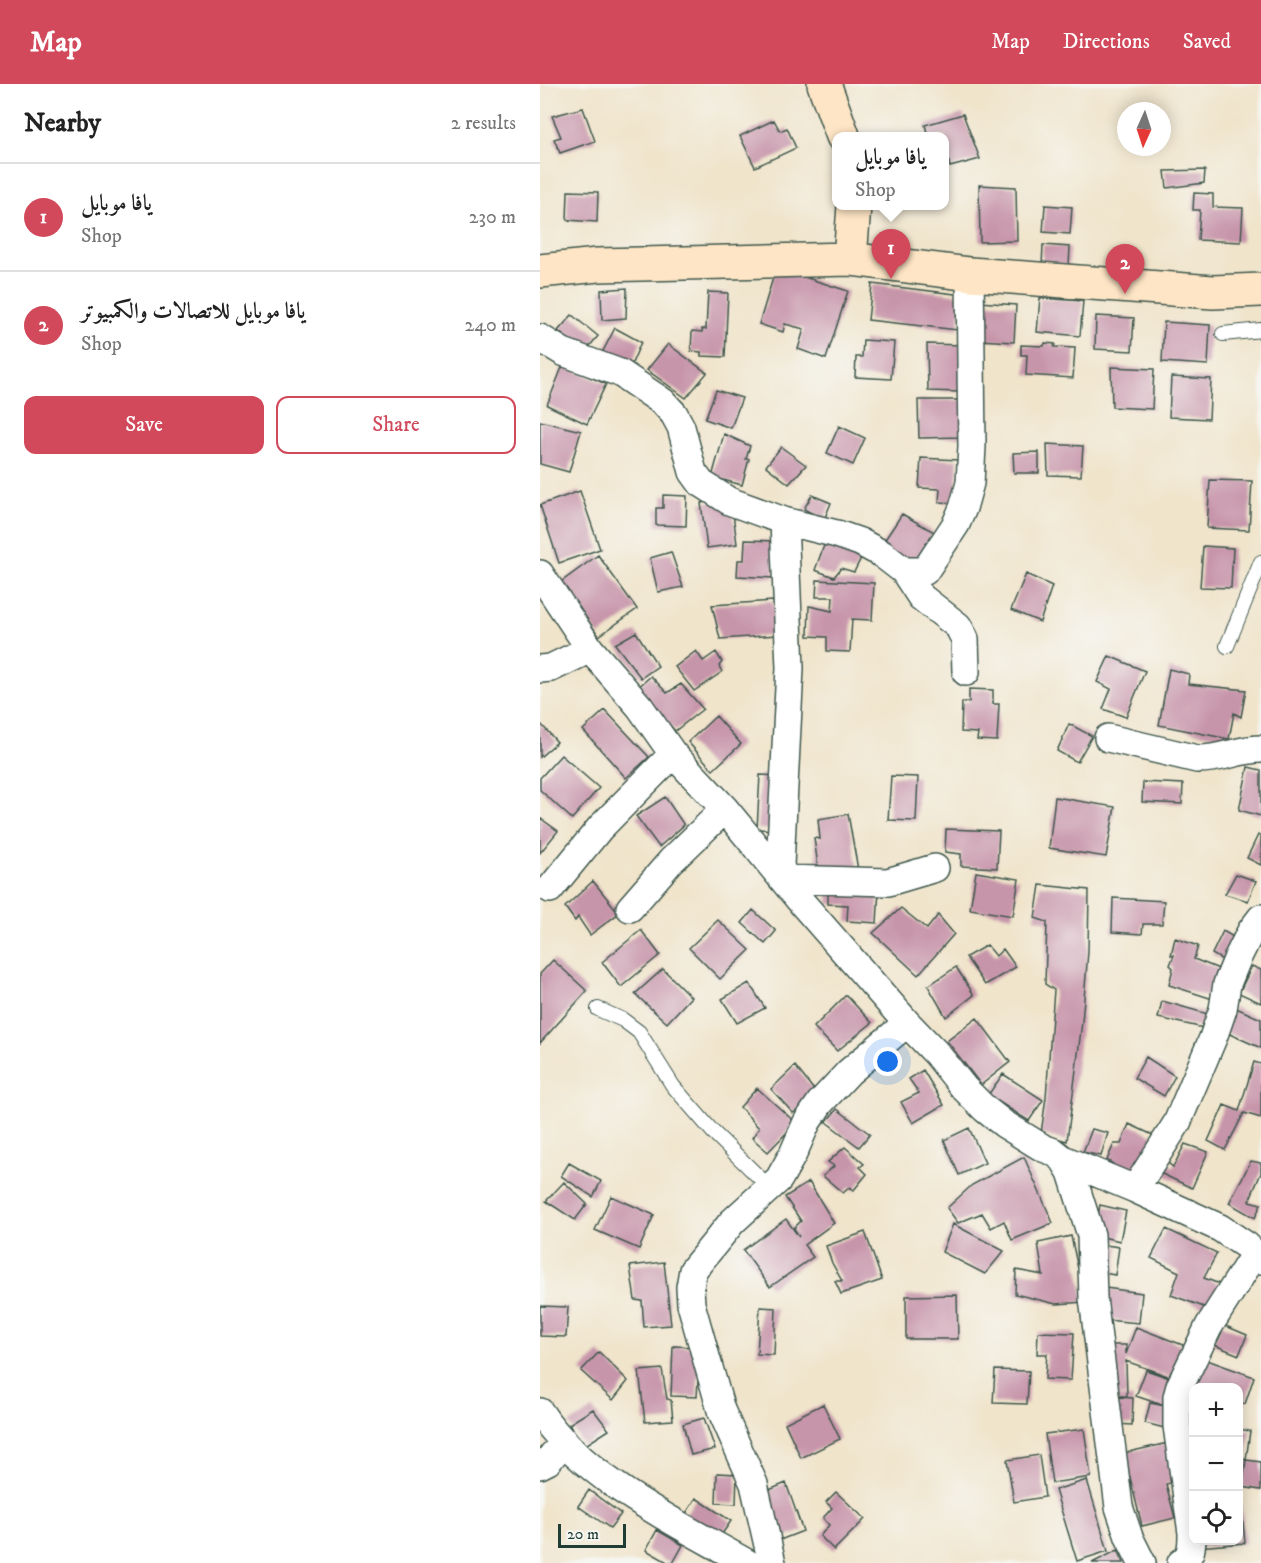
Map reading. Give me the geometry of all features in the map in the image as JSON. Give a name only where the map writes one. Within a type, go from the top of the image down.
[{"type":"main road","points":[[824,84],[842,132]]},
{"type":"main road","points":[[850,259],[854,210]]},
{"type":"main road","points":[[540,271],[598,265],[850,259],[969,274],[1213,292],[1261,291]]},
{"type":"street","points":[[904,571],[925,571],[956,524],[967,497],[972,446],[969,274]]},
{"type":"street","points":[[540,338],[563,352],[620,374],[663,402],[674,414],[681,427],[693,472],[701,483],[729,501],[784,521],[860,542],[882,554],[904,571],[921,597],[958,626],[965,639],[966,672]]},
{"type":"street","points":[[784,521],[790,668],[780,865],[784,879]]},
{"type":"street","points":[[540,574],[590,649],[640,707],[674,754],[725,809],[802,903],[907,1023],[985,1109],[1004,1124],[1043,1148],[1054,1152],[1071,1172],[1091,1235],[1093,1298],[1114,1476],[1123,1521],[1142,1563]]},
{"type":"street","points":[[540,669],[551,668],[590,649]]},
{"type":"street","points":[[1108,738],[1197,759],[1212,759],[1261,749]]},
{"type":"street","points":[[550,889],[600,828],[674,754]]},
{"type":"street","points":[[630,908],[671,861],[725,809]]},
{"type":"street","points":[[784,879],[888,882],[935,868]]},
{"type":"street","points":[[1136,1189],[1176,1123],[1213,1038],[1234,966],[1251,931],[1261,918]]},
{"type":"street","points":[[772,1563],[754,1484],[721,1410],[691,1304],[690,1287],[693,1270],[732,1222],[779,1179],[807,1122],[820,1103],[849,1072],[907,1023]]},
{"type":"street","points":[[1063,1160],[1136,1189],[1220,1228],[1247,1246],[1258,1257],[1209,1326],[1176,1397],[1177,1426],[1192,1533],[1192,1550],[1181,1563]]},
{"type":"street","points":[[540,1412],[564,1441],[598,1473],[620,1489],[747,1563]]},
{"type":"street","points":[[540,1465],[548,1461],[564,1441]]},
{"type":"lane","points":[[1223,334],[1261,330]]},
{"type":"lane","points":[[1227,646],[1261,562]]},
{"type":"lane","points":[[598,1009],[623,1020],[639,1032],[673,1086],[713,1132],[770,1188]]},
{"type":"building","points":[[583,108],[595,141],[560,153],[554,139],[561,137],[552,116]]},
{"type":"building","points":[[963,114],[980,159],[950,167],[949,132],[927,132],[925,125]]},
{"type":"building","points":[[774,120],[780,131],[787,128],[796,148],[755,167],[740,136]]},
{"type":"building","points":[[1205,170],[1204,183],[1167,188],[1165,171]]},
{"type":"building","points":[[979,185],[1016,187],[1017,241],[980,242]]},
{"type":"building","points":[[568,191],[598,192],[597,222],[567,220]]},
{"type":"building","points":[[1194,193],[1213,194],[1213,207],[1243,208],[1241,242],[1198,240],[1200,210],[1193,210]]},
{"type":"building","points":[[1045,205],[1072,207],[1070,234],[1043,232]]},
{"type":"building","points":[[1043,245],[1070,247],[1069,266],[1042,265]]},
{"type":"building","points":[[776,268],[848,291],[826,359],[798,349],[804,329],[785,324],[783,332],[759,324]]},
{"type":"building","points":[[872,284],[963,295],[958,330],[868,320]]},
{"type":"building","points":[[627,288],[626,318],[602,320],[601,290]]},
{"type":"building","points":[[708,292],[728,293],[725,357],[701,356],[701,352],[691,351],[692,331],[702,332],[702,329],[706,329]]},
{"type":"building","points":[[1040,298],[1083,301],[1080,336],[1037,332]]},
{"type":"building","points":[[980,302],[1016,305],[1014,342],[978,340]]},
{"type":"building","points":[[572,315],[598,336],[584,353],[558,331]]},
{"type":"building","points":[[1096,316],[1134,318],[1132,351],[1095,349]]},
{"type":"building","points":[[1164,322],[1210,325],[1208,365],[1162,362]]},
{"type":"building","points":[[615,328],[641,342],[630,368],[600,357]]},
{"type":"building","points":[[863,340],[894,342],[891,379],[855,377],[856,357],[862,357]]},
{"type":"building","points":[[1045,343],[1055,344],[1054,347],[1075,348],[1073,378],[1026,375],[1027,355],[1021,355],[1021,345],[1044,346]]},
{"type":"building","points":[[668,344],[707,373],[686,398],[647,370]]},
{"type":"building","points":[[927,344],[961,345],[961,392],[928,391]]},
{"type":"building","points":[[563,365],[606,384],[587,424],[547,405]]},
{"type":"building","points":[[1111,367],[1154,369],[1152,409],[1112,407]]},
{"type":"building","points":[[1171,377],[1211,379],[1209,419],[1169,417]]},
{"type":"building","points":[[716,390],[742,398],[731,428],[705,419]]},
{"type":"building","points":[[918,400],[964,400],[963,437],[919,438]]},
{"type":"building","points":[[540,421],[581,431],[569,472],[540,464]]},
{"type":"building","points":[[839,426],[865,438],[853,465],[827,453]]},
{"type":"building","points":[[724,434],[750,446],[742,485],[712,477]]},
{"type":"building","points":[[1047,444],[1083,446],[1081,476],[1048,475]]},
{"type":"building","points":[[781,447],[806,465],[789,484],[766,466]]},
{"type":"building","points":[[1039,452],[1039,473],[1014,473],[1013,453]]},
{"type":"building","points":[[921,458],[958,460],[956,503],[939,502],[940,489],[919,488]]},
{"type":"building","points":[[1210,480],[1252,481],[1249,530],[1207,528]]},
{"type":"building","points":[[580,491],[600,549],[559,563],[540,505]]},
{"type":"building","points":[[663,495],[687,496],[686,526],[656,525],[656,508],[663,508]]},
{"type":"building","points":[[812,495],[831,503],[824,520],[804,509]]},
{"type":"building","points":[[731,498],[737,544],[707,548],[701,503]]},
{"type":"building","points":[[902,514],[934,532],[912,565],[880,547]]},
{"type":"building","points":[[745,540],[776,541],[774,578],[737,576],[738,560],[744,560]]},
{"type":"building","points":[[826,540],[862,556],[854,572],[841,568],[834,577],[815,570]]},
{"type":"building","points":[[1203,546],[1233,548],[1231,588],[1200,587]]},
{"type":"building","points":[[671,552],[683,587],[658,592],[650,558]]},
{"type":"building","points":[[598,555],[637,609],[599,636],[561,582]]},
{"type":"building","points":[[1026,574],[1052,586],[1040,622],[1011,610]]},
{"type":"building","points":[[817,580],[874,583],[872,620],[852,619],[850,652],[827,651],[827,637],[808,636],[809,606],[832,611],[833,597],[816,597]]},
{"type":"building","points":[[773,601],[778,635],[720,639],[712,605]]},
{"type":"building","points":[[636,632],[658,666],[641,678],[615,644]]},
{"type":"building","points":[[696,651],[703,661],[716,652],[722,662],[719,666],[722,672],[694,691],[675,667]]},
{"type":"building","points":[[1109,656],[1145,671],[1126,717],[1103,709],[1111,689],[1097,682]]},
{"type":"building","points":[[1169,669],[1189,674],[1188,684],[1246,690],[1241,717],[1234,713],[1229,739],[1159,725]]},
{"type":"building","points":[[651,676],[667,693],[681,684],[703,709],[675,731],[637,688]]},
{"type":"building","points":[[969,689],[993,690],[993,704],[999,704],[997,741],[977,740],[978,733],[961,732],[962,702],[969,702]]},
{"type":"building","points":[[605,710],[649,757],[626,778],[583,730]]},
{"type":"building","points":[[716,716],[741,744],[713,770],[688,742]]},
{"type":"building","points":[[540,723],[557,742],[540,757]]},
{"type":"building","points":[[1069,724],[1092,736],[1077,762],[1057,751]]},
{"type":"building","points":[[561,755],[599,788],[572,819],[540,790],[540,778]]},
{"type":"building","points":[[1248,767],[1261,770],[1261,816],[1239,810]]},
{"type":"building","points":[[760,775],[780,776],[778,830],[757,829]]},
{"type":"building","points":[[891,776],[918,777],[916,821],[888,820]]},
{"type":"building","points":[[1143,782],[1183,784],[1182,804],[1142,802]]},
{"type":"building","points":[[665,797],[684,825],[659,847],[636,816]]},
{"type":"building","points":[[1055,797],[1115,807],[1106,857],[1049,848]]},
{"type":"building","points":[[848,814],[859,875],[819,873],[814,838],[820,839],[818,819]]},
{"type":"building","points":[[540,818],[558,831],[540,853]]},
{"type":"building","points":[[946,829],[999,831],[997,868],[961,866],[961,854],[945,852]]},
{"type":"building","points":[[1258,835],[1261,837],[1261,865],[1247,858]]},
{"type":"building","points":[[976,872],[1019,879],[1013,916],[970,909]]},
{"type":"building","points":[[1236,874],[1256,881],[1248,901],[1225,894]]},
{"type":"building","points":[[593,881],[619,913],[590,935],[578,917],[575,921],[565,907]]},
{"type":"building","points":[[1040,885],[1089,890],[1088,952],[1082,1022],[1067,1141],[1041,1134],[1054,990],[1045,984],[1047,922],[1035,918]]},
{"type":"building","points":[[828,887],[879,889],[877,923],[847,921],[848,905],[828,904]]},
{"type":"building","points":[[1113,898],[1164,901],[1162,924],[1143,924],[1142,934],[1112,932]]},
{"type":"building","points":[[901,908],[927,929],[938,915],[954,934],[918,975],[873,933]]},
{"type":"building","points":[[753,910],[776,931],[765,944],[742,923]]},
{"type":"building","points":[[718,920],[750,950],[720,979],[689,948]]},
{"type":"building","points":[[641,930],[660,955],[621,987],[602,962]]},
{"type":"building","points":[[1223,931],[1242,942],[1231,965],[1212,954]]},
{"type":"building","points":[[1175,938],[1198,946],[1194,959],[1224,971],[1219,1001],[1169,985],[1173,968],[1170,965],[1174,955],[1171,955]]},
{"type":"building","points":[[987,945],[996,956],[1003,949],[1016,967],[985,985],[966,957]]},
{"type":"building","points":[[553,960],[587,991],[540,1043],[540,974]]},
{"type":"building","points":[[1252,966],[1261,970],[1261,1003],[1239,993]]},
{"type":"building","points":[[956,967],[974,995],[946,1017],[928,986]]},
{"type":"building","points":[[663,969],[691,997],[667,1023],[635,994]]},
{"type":"building","points":[[749,983],[765,1008],[737,1023],[722,999]]},
{"type":"building","points":[[846,995],[872,1023],[837,1051],[814,1027]]},
{"type":"building","points":[[1162,1001],[1222,1018],[1218,1031],[1158,1018]]},
{"type":"building","points":[[1234,1007],[1261,1019],[1261,1048],[1223,1031]]},
{"type":"building","points":[[977,1018],[1010,1062],[981,1085],[947,1041]]},
{"type":"building","points":[[1146,1057],[1175,1076],[1164,1096],[1134,1078]]},
{"type":"building","points":[[1254,1062],[1261,1064],[1261,1118],[1244,1113],[1225,1150],[1208,1141],[1224,1105],[1239,1111]]},
{"type":"building","points":[[795,1066],[818,1095],[793,1113],[771,1089]]},
{"type":"building","points":[[923,1070],[944,1105],[913,1123],[901,1102],[919,1093],[909,1079]]},
{"type":"building","points":[[1003,1074],[1043,1100],[1029,1121],[988,1095]]},
{"type":"building","points":[[757,1088],[796,1123],[768,1152],[752,1138],[759,1128],[740,1107]]},
{"type":"building","points":[[837,1109],[870,1134],[859,1147],[826,1122]]},
{"type":"building","points":[[1129,1124],[1155,1136],[1140,1175],[1113,1167],[1113,1164],[1107,1160],[1114,1144],[1121,1144]]},
{"type":"building","points":[[969,1128],[985,1163],[959,1175],[944,1140]]},
{"type":"building","points":[[1092,1129],[1108,1133],[1101,1156],[1083,1152]]},
{"type":"building","points":[[1185,1144],[1208,1152],[1192,1188],[1160,1173],[1163,1159],[1173,1167]]},
{"type":"building","points":[[845,1147],[864,1164],[860,1167],[867,1174],[853,1191],[850,1187],[843,1193],[823,1176],[834,1166],[828,1162]]},
{"type":"building","points":[[1024,1157],[1053,1223],[1012,1240],[1004,1221],[991,1228],[982,1213],[958,1223],[947,1208],[972,1185]]},
{"type":"building","points":[[1251,1161],[1261,1163],[1261,1173],[1249,1201],[1261,1204],[1255,1218],[1229,1203]]},
{"type":"building","points":[[569,1163],[601,1181],[593,1197],[561,1176]]},
{"type":"building","points":[[564,1182],[587,1204],[575,1220],[546,1201]]},
{"type":"building","points":[[809,1182],[834,1223],[804,1245],[813,1257],[770,1287],[743,1250],[786,1219],[799,1237],[794,1228],[801,1221],[785,1197]]},
{"type":"building","points":[[611,1196],[654,1215],[639,1249],[595,1230]]},
{"type":"building","points":[[1100,1205],[1126,1211],[1120,1241],[1094,1235]]},
{"type":"building","points":[[953,1224],[1004,1251],[985,1274],[942,1252]]},
{"type":"building","points":[[1166,1229],[1217,1253],[1204,1278],[1222,1285],[1212,1310],[1171,1295],[1179,1272],[1151,1258]]},
{"type":"building","points":[[865,1232],[882,1280],[841,1294],[835,1281],[842,1281],[826,1246]]},
{"type":"building","points":[[1071,1236],[1085,1302],[1056,1304],[1015,1294],[1016,1270],[1043,1275],[1038,1243]]},
{"type":"building","points":[[1098,1244],[1119,1247],[1115,1275],[1093,1271]]},
{"type":"building","points":[[664,1262],[671,1325],[644,1327],[642,1301],[635,1300],[630,1266]]},
{"type":"building","points":[[1098,1287],[1142,1293],[1139,1323],[1095,1319]]},
{"type":"building","points":[[957,1295],[958,1339],[906,1339],[906,1296]]},
{"type":"building","points":[[540,1306],[568,1307],[566,1337],[540,1336]]},
{"type":"building","points":[[760,1307],[776,1308],[774,1355],[757,1354]]},
{"type":"building","points":[[1221,1324],[1247,1335],[1239,1355],[1212,1344]]},
{"type":"building","points":[[1136,1327],[1188,1347],[1176,1379],[1126,1361],[1127,1396],[1113,1396],[1111,1345],[1126,1345],[1126,1354]]},
{"type":"building","points":[[1038,1332],[1074,1333],[1071,1380],[1045,1379],[1047,1354],[1037,1354]]},
{"type":"building","points":[[673,1346],[700,1347],[697,1397],[671,1396]]},
{"type":"building","points":[[599,1352],[628,1381],[613,1400],[581,1371]]},
{"type":"building","points":[[1199,1357],[1254,1377],[1245,1404],[1243,1403],[1243,1383],[1189,1383]]},
{"type":"building","points":[[662,1369],[667,1399],[671,1400],[673,1420],[645,1422],[639,1371]]},
{"type":"building","points":[[995,1370],[1029,1371],[1027,1404],[993,1403]]},
{"type":"building","points":[[1146,1370],[1181,1382],[1168,1429],[1145,1423],[1150,1403],[1165,1406],[1136,1396]]},
{"type":"building","points":[[1117,1397],[1133,1398],[1132,1425],[1116,1424]]},
{"type":"building","points":[[823,1404],[840,1439],[801,1458],[785,1423]]},
{"type":"building","points":[[593,1409],[609,1430],[584,1446],[569,1424]]},
{"type":"building","points":[[704,1418],[715,1449],[691,1455],[683,1424]]},
{"type":"building","points":[[1084,1429],[1091,1477],[1052,1483],[1045,1434]]},
{"type":"building","points":[[1243,1430],[1250,1431],[1246,1460],[1243,1459]]},
{"type":"building","points":[[1168,1443],[1179,1481],[1166,1484],[1175,1518],[1142,1526],[1124,1453]]},
{"type":"building","points":[[1039,1455],[1045,1497],[1014,1502],[1007,1460]]},
{"type":"building","points":[[1246,1460],[1261,1462],[1261,1490],[1243,1487]]},
{"type":"building","points":[[717,1473],[737,1474],[736,1504],[716,1503]]},
{"type":"building","points":[[1087,1480],[1108,1551],[1077,1561],[1055,1490]]},
{"type":"building","points":[[786,1483],[803,1531],[780,1540],[762,1493]]},
{"type":"building","points":[[589,1490],[621,1514],[610,1528],[578,1506]]},
{"type":"building","points":[[836,1492],[865,1519],[834,1550],[820,1536],[829,1525],[823,1518],[832,1508],[826,1502]]},
{"type":"building","points":[[696,1498],[731,1521],[720,1537],[685,1515]]},
{"type":"building","points":[[657,1530],[683,1545],[673,1563],[646,1550]]},
{"type":"building","points":[[1198,1545],[1222,1545],[1198,1547]]},
{"type":"building","points":[[1118,1550],[1124,1563],[1092,1563]]},
{"type":"place","name":"يافا موبايل","points":[[891,279]]},
{"type":"place","name":"يافا موبايل للاتصالات والكمبيوتر","points":[[1125,294]]}]
